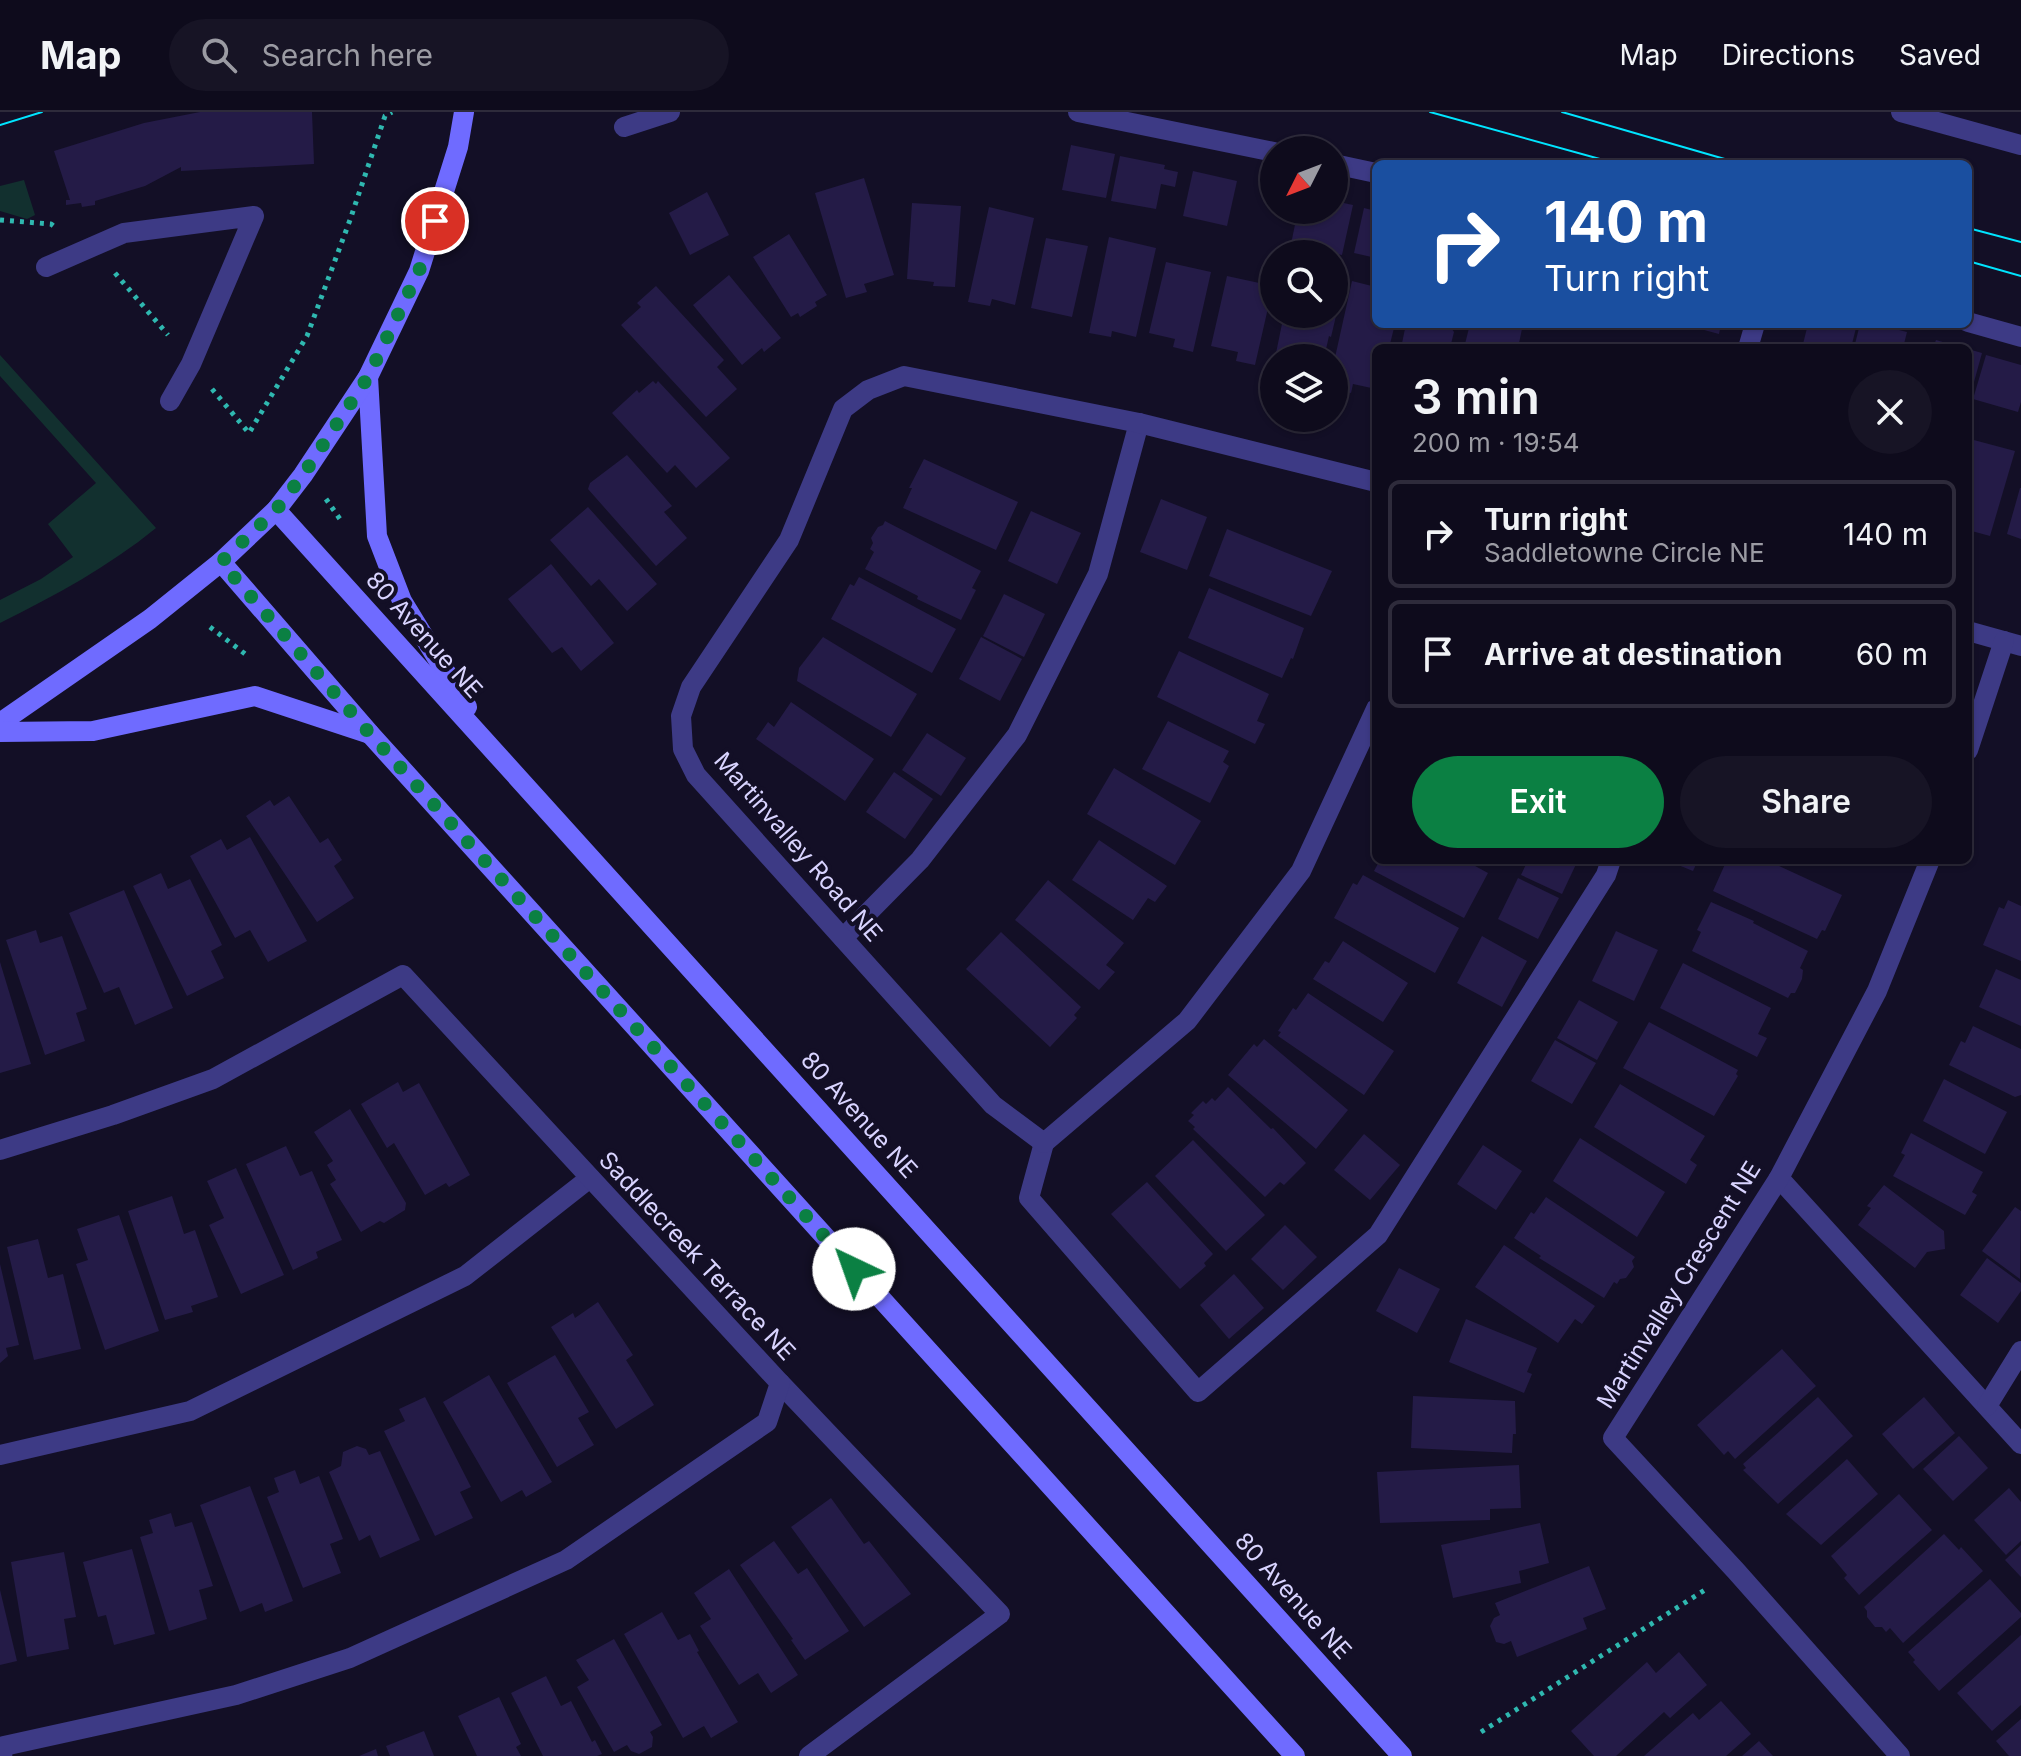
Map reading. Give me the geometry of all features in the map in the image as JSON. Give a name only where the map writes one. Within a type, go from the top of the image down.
[{"type":"main road","points":[[0,723],[150,619],[221,562],[276,510],[303,475],[368,377],[419,271],[458,147],[464,112]]},
{"type":"main road","points":[[368,377],[377,536],[402,601],[494,751]]},
{"type":"main road","name":"80 Avenue NE","points":[[276,510],[1402,1756]]},
{"type":"main road","points":[[221,562],[371,735],[1295,1756]]},
{"type":"main road","points":[[0,732],[93,731],[255,696],[371,735]]},
{"type":"street","points":[[624,127],[670,112]]},
{"type":"street","points":[[1078,112],[1260,149]]},
{"type":"street","points":[[1901,112],[2021,145]]},
{"type":"street","points":[[1348,167],[1372,172]]},
{"type":"street","points":[[46,267],[124,233],[254,216],[191,364],[170,401]]},
{"type":"street","points":[[1972,323],[2021,337]]},
{"type":"street","name":"Martinvalley Road NE","points":[[1044,1143],[993,1105],[696,775],[683,749],[681,716],[691,687],[789,540],[843,409],[868,390],[904,376],[1139,423],[1372,481]]},
{"type":"street","points":[[843,938],[920,860],[1017,735],[1098,574],[1139,423]]},
{"type":"street","points":[[1972,632],[2012,644],[1972,740]]},
{"type":"street","points":[[1372,718],[1301,871],[1187,1021],[1044,1143],[1029,1198],[1198,1392],[1378,1235],[1606,875],[1610,864]]},
{"type":"street","name":"Martinvalley Crescent NE","points":[[1900,1756],[1613,1438],[1779,1178],[1877,991],[1928,864]]},
{"type":"street","name":"Saddlecreek Terrace NE","points":[[0,1150],[113,1115],[213,1079],[403,975],[780,1383],[767,1422],[566,1560],[350,1658],[236,1695],[4,1746],[2,1756]]},
{"type":"street","points":[[0,1455],[190,1411],[465,1276],[590,1178]]},
{"type":"street","points":[[1779,1178],[2021,1444]]},
{"type":"street","points":[[1987,1406],[2021,1351]]},
{"type":"street","points":[[780,1383],[1000,1614],[809,1756]]},
{"type":"path","points":[[0,220],[51,224],[117,275],[249,433],[307,336],[385,116],[392,112]]},
{"type":"path","points":[[326,499],[349,533]]},
{"type":"path","points":[[210,627],[249,657],[251,666]]},
{"type":"path","points":[[249,657],[254,648]]},
{"type":"path","points":[[1481,1732],[1736,1571]]},
{"type":"green space","points":[[24,180],[35,215],[27,219],[0,211],[0,186]]},
{"type":"green space","points":[[0,355],[156,528],[81,580],[0,623],[0,600],[41,579],[73,557],[48,524],[96,483],[0,376]]},
{"type":"building","points":[[200,112],[312,112],[314,164],[181,171],[181,167],[145,186],[95,201],[95,205],[66,205],[66,200],[70,200],[54,151],[144,123]]},
{"type":"building","points":[[1071,145],[1115,154],[1106,198],[1062,190]]},
{"type":"building","points":[[1120,156],[1165,165],[1164,169],[1178,172],[1175,187],[1161,184],[1156,209],[1111,201]]},
{"type":"building","points":[[1193,171],[1237,181],[1227,226],[1183,216]]},
{"type":"building","points":[[864,178],[894,275],[864,284],[867,292],[846,298],[815,193]]},
{"type":"building","points":[[707,192],[729,235],[690,255],[669,213]]},
{"type":"building","points":[[912,203],[961,206],[955,287],[933,286],[934,282],[907,279]]},
{"type":"building","points":[[1348,204],[1353,205],[1345,240],[1292,240],[1295,224],[1348,224]]},
{"type":"building","points":[[989,207],[1034,218],[1015,305],[992,299],[990,306],[968,302]]},
{"type":"building","points":[[1364,208],[1372,210],[1372,257],[1354,253]]},
{"type":"building","points":[[789,234],[827,295],[800,317],[798,313],[791,317],[753,257]]},
{"type":"building","points":[[1109,237],[1156,248],[1136,337],[1112,331],[1111,337],[1089,333]]},
{"type":"building","points":[[1046,238],[1088,246],[1072,317],[1031,308]]},
{"type":"building","points":[[1166,262],[1211,272],[1193,352],[1173,347],[1175,339],[1149,333]]},
{"type":"building","points":[[729,275],[781,338],[764,352],[762,348],[742,365],[693,305]]},
{"type":"building","points":[[1227,276],[1260,283],[1260,328],[1263,328],[1255,365],[1236,361],[1238,352],[1211,346]]},
{"type":"building","points":[[1352,281],[1372,286],[1372,328],[1394,328],[1390,344],[1372,344],[1372,388],[1353,384],[1351,393],[1348,392],[1348,344],[1338,344],[1342,328],[1348,328],[1348,299]]},
{"type":"building","points":[[656,286],[724,360],[717,367],[737,389],[706,417],[621,325],[641,307],[637,303]]},
{"type":"building","points":[[1281,328],[1333,328],[1327,344],[1278,344]]},
{"type":"building","points":[[1405,328],[1451,328],[1454,332],[1451,344],[1402,344]]},
{"type":"building","points":[[1469,328],[1522,328],[1519,344],[1465,344]]},
{"type":"building","points":[[1697,328],[1720,328],[1719,334]]},
{"type":"building","points":[[1807,328],[1856,328],[1852,344],[1803,344]]},
{"type":"building","points":[[1859,328],[1891,328],[1907,332],[1904,344],[1855,344]]},
{"type":"building","points":[[1972,350],[1982,353],[1972,389]]},
{"type":"building","points":[[1986,355],[2021,365],[2018,412],[1973,399]]},
{"type":"building","points":[[653,381],[656,384],[658,381],[730,458],[696,488],[675,465],[667,473],[612,413],[637,390],[639,393]]},
{"type":"building","points":[[1972,440],[2015,451],[1990,536],[1972,531]]},
{"type":"building","points":[[627,455],[672,506],[664,512],[687,538],[656,566],[588,489],[590,483]]},
{"type":"building","points":[[924,459],[1018,502],[996,550],[903,508]]},
{"type":"building","points":[[2021,488],[2021,539],[2007,534]]},
{"type":"building","points":[[1161,499],[1207,517],[1187,570],[1140,552]]},
{"type":"building","points":[[588,507],[657,584],[627,611],[599,579],[591,586],[550,540]]},
{"type":"building","points":[[1031,511],[1081,533],[1057,584],[1008,561]]},
{"type":"building","points":[[885,521],[981,571],[972,588],[976,590],[961,620],[865,569],[874,552],[870,549],[873,543],[871,538]]},
{"type":"building","points":[[1227,529],[1332,571],[1311,616],[1209,576]]},
{"type":"building","points":[[551,564],[614,643],[581,671],[562,647],[552,653],[508,599]]},
{"type":"building","points":[[859,577],[956,629],[932,673],[831,619],[850,584],[854,586]]},
{"type":"building","points":[[1209,588],[1304,628],[1293,659],[1282,678],[1188,638]]},
{"type":"building","points":[[1004,594],[1045,614],[1024,657],[983,636]]},
{"type":"building","points":[[823,637],[917,694],[891,737],[797,681],[799,668]]},
{"type":"building","points":[[981,637],[1022,659],[1000,701],[959,679]]},
{"type":"building","points":[[1179,651],[1269,694],[1257,721],[1265,724],[1255,744],[1157,697]]},
{"type":"building","points":[[791,702],[874,759],[845,801],[756,739],[768,722],[774,727]]},
{"type":"building","points":[[1168,721],[1229,751],[1223,762],[1229,766],[1210,803],[1142,769]]},
{"type":"building","points":[[927,733],[966,758],[941,796],[902,770]]},
{"type":"building","points":[[1114,768],[1201,821],[1175,865],[1087,814]]},
{"type":"building","points":[[894,772],[933,799],[905,839],[866,812]]},
{"type":"building","points":[[289,796],[320,843],[328,838],[342,860],[334,866],[354,898],[317,922],[246,816],[270,800],[274,806]]},
{"type":"building","points":[[250,837],[307,941],[268,962],[250,930],[235,938],[190,856],[221,839],[227,850]]},
{"type":"building","points":[[1099,840],[1167,886],[1155,902],[1148,898],[1133,920],[1072,880]]},
{"type":"building","points":[[1378,864],[1471,864],[1488,873],[1464,918],[1374,871]]},
{"type":"building","points":[[1526,864],[1576,864],[1562,894],[1521,875]]},
{"type":"building","points":[[1676,864],[1696,864],[1693,871]]},
{"type":"building","points":[[1725,864],[1775,864],[1842,895],[1825,931],[1822,930],[1817,939],[1713,891]]},
{"type":"building","points":[[161,873],[168,889],[190,879],[222,945],[211,951],[224,978],[187,996],[133,886]]},
{"type":"building","points":[[1363,875],[1459,928],[1435,973],[1334,918],[1353,883],[1357,885]]},
{"type":"building","points":[[1518,878],[1559,898],[1538,939],[1498,919]]},
{"type":"building","points":[[1048,880],[1124,943],[1106,965],[1115,972],[1099,990],[1015,920]]},
{"type":"building","points":[[124,890],[173,1008],[135,1025],[119,987],[104,993],[69,913]]},
{"type":"building","points":[[2008,900],[2021,906],[2021,961],[1983,945],[1999,907],[2004,909]]},
{"type":"building","points":[[1711,902],[1754,921],[1808,951],[1800,968],[1803,970],[1802,979],[1795,993],[1788,998],[1692,951],[1701,932],[1697,930]]},
{"type":"building","points":[[36,930],[40,943],[62,936],[87,1009],[76,1013],[85,1041],[45,1055],[6,940]]},
{"type":"building","points":[[1616,931],[1658,950],[1634,1001],[1592,981]]},
{"type":"building","points":[[1001,932],[1081,1007],[1074,1015],[1077,1018],[1050,1047],[966,969]]},
{"type":"building","points":[[1482,936],[1527,961],[1502,1007],[1457,983]]},
{"type":"building","points":[[1343,941],[1408,983],[1383,1022],[1313,979],[1325,961],[1329,963]]},
{"type":"building","points":[[0,962],[31,1064],[0,1073]]},
{"type":"building","points":[[1683,963],[1771,1008],[1758,1034],[1767,1038],[1757,1057],[1660,1008]]},
{"type":"building","points":[[1996,969],[2021,980],[2021,1026],[1979,1007]]},
{"type":"building","points":[[1308,993],[1394,1051],[1364,1095],[1278,1036],[1293,1008],[1296,1010]]},
{"type":"building","points":[[1579,1000],[1618,1022],[1597,1060],[1557,1038]]},
{"type":"building","points":[[1649,1022],[1738,1070],[1738,1076],[1714,1116],[1623,1068]]},
{"type":"building","points":[[1973,1026],[2021,1049],[2021,1095],[2015,1097],[1949,1065]]},
{"type":"building","points":[[1264,1039],[1348,1110],[1316,1149],[1228,1075],[1254,1044],[1257,1047]]},
{"type":"building","points":[[1555,1040],[1596,1063],[1572,1104],[1531,1081]]},
{"type":"building","points":[[1944,1079],[2007,1112],[1985,1154],[1923,1121]]},
{"type":"building","points":[[398,1082],[403,1092],[419,1083],[470,1175],[449,1187],[446,1183],[425,1195],[394,1143],[387,1148],[361,1104]]},
{"type":"building","points":[[1620,1084],[1705,1136],[1690,1160],[1697,1165],[1686,1184],[1594,1127]]},
{"type":"building","points":[[1228,1087],[1306,1163],[1284,1185],[1280,1182],[1265,1197],[1188,1121],[1203,1101],[1206,1104],[1212,1098],[1215,1101]]},
{"type":"building","points":[[350,1109],[406,1203],[405,1210],[361,1232],[330,1184],[336,1180],[327,1165],[333,1161],[314,1132]]},
{"type":"building","points":[[1911,1133],[1983,1172],[1972,1192],[1977,1195],[1965,1215],[1893,1176],[1905,1155],[1901,1153]]},
{"type":"building","points":[[1364,1134],[1400,1165],[1370,1200],[1334,1170]]},
{"type":"building","points":[[1580,1138],[1665,1192],[1637,1237],[1553,1181]]},
{"type":"building","points":[[1193,1140],[1265,1215],[1226,1251],[1155,1176]]},
{"type":"building","points":[[1483,1145],[1522,1171],[1496,1210],[1457,1184]]},
{"type":"building","points":[[286,1146],[300,1176],[312,1171],[342,1240],[316,1252],[318,1258],[293,1270],[246,1164]]},
{"type":"building","points":[[236,1168],[284,1275],[241,1294],[209,1225],[224,1218],[207,1181]]},
{"type":"building","points":[[1147,1182],[1213,1254],[1204,1263],[1206,1266],[1180,1289],[1111,1214]]},
{"type":"building","points":[[1884,1185],[1944,1231],[1945,1249],[1927,1252],[1915,1268],[1858,1225],[1871,1208],[1867,1206]]},
{"type":"building","points":[[172,1196],[184,1234],[195,1230],[218,1297],[191,1306],[193,1312],[165,1320],[128,1211]]},
{"type":"building","points":[[1546,1197],[1635,1257],[1632,1261],[1634,1267],[1626,1278],[1620,1279],[1617,1284],[1614,1282],[1604,1298],[1539,1258],[1541,1256],[1514,1238],[1531,1212],[1534,1214]]},
{"type":"building","points":[[2015,1207],[2021,1211],[2020,1279],[1982,1251]]},
{"type":"building","points":[[119,1215],[159,1331],[105,1350],[76,1264],[88,1260],[77,1229]]},
{"type":"building","points":[[1285,1225],[1317,1257],[1283,1290],[1251,1259]]},
{"type":"building","points":[[38,1239],[48,1278],[63,1274],[81,1349],[34,1360],[7,1247]]},
{"type":"building","points":[[1504,1245],[1595,1306],[1582,1324],[1575,1319],[1558,1343],[1475,1287]]},
{"type":"building","points":[[1987,1258],[2021,1283],[2021,1291],[1998,1323],[1960,1295]]},
{"type":"building","points":[[0,1264],[19,1345],[6,1348],[8,1356],[0,1363]]},
{"type":"building","points":[[1399,1268],[1440,1289],[1417,1333],[1376,1311]]},
{"type":"building","points":[[1234,1274],[1264,1308],[1229,1339],[1200,1305]]},
{"type":"building","points":[[598,1302],[633,1355],[626,1360],[654,1405],[616,1429],[551,1327],[573,1313],[575,1318]]},
{"type":"building","points":[[1466,1319],[1537,1348],[1527,1372],[1532,1374],[1524,1393],[1449,1362]]},
{"type":"building","points":[[1782,1349],[1816,1386],[1735,1459],[1728,1451],[1724,1455],[1697,1425]]},
{"type":"building","points":[[555,1355],[589,1412],[578,1418],[594,1445],[557,1467],[507,1383]]},
{"type":"building","points":[[489,1375],[552,1482],[526,1497],[522,1490],[501,1502],[443,1402]]},
{"type":"building","points":[[1413,1396],[1515,1401],[1516,1434],[1513,1434],[1512,1453],[1411,1448]]},
{"type":"building","points":[[425,1397],[471,1487],[460,1492],[473,1518],[435,1536],[384,1431],[405,1421],[399,1409]]},
{"type":"building","points":[[1818,1397],[1853,1436],[1778,1504],[1743,1470],[1746,1468],[1743,1464]]},
{"type":"building","points":[[1924,1397],[1955,1433],[1913,1469],[1882,1434]]},
{"type":"building","points":[[1959,1436],[1988,1468],[1953,1501],[1923,1469]]},
{"type":"building","points":[[357,1446],[366,1449],[369,1455],[380,1451],[420,1540],[380,1558],[370,1535],[359,1541],[329,1472],[341,1466],[343,1452]]},
{"type":"building","points":[[1847,1459],[1878,1494],[1821,1545],[1786,1514]]},
{"type":"building","points":[[1519,1465],[1521,1508],[1490,1509],[1490,1520],[1380,1523],[1377,1472]]},
{"type":"building","points":[[295,1470],[300,1484],[319,1476],[343,1539],[330,1544],[341,1573],[303,1588],[267,1497],[279,1492],[274,1478]]},
{"type":"building","points":[[250,1486],[293,1601],[265,1612],[262,1603],[240,1612],[200,1505]]},
{"type":"building","points":[[2009,1488],[2021,1502],[2021,1541],[2006,1555],[1974,1520]]},
{"type":"building","points":[[1899,1494],[1932,1530],[1859,1595],[1831,1556]]},
{"type":"building","points":[[831,1498],[864,1544],[869,1541],[911,1594],[864,1627],[791,1527]]},
{"type":"building","points":[[171,1513],[175,1527],[192,1522],[213,1586],[199,1590],[207,1619],[169,1631],[140,1537],[153,1533],[149,1520]]},
{"type":"building","points":[[1540,1523],[1549,1563],[1519,1571],[1521,1583],[1453,1598],[1441,1545]]},
{"type":"building","points":[[1944,1534],[1983,1571],[1903,1643],[1890,1628],[1886,1632],[1882,1627],[1875,1627],[1864,1607]]},
{"type":"building","points":[[774,1541],[798,1574],[807,1568],[849,1631],[805,1660],[740,1565]]},
{"type":"building","points":[[2021,1545],[2021,1577],[2005,1560]]},
{"type":"building","points":[[132,1549],[155,1634],[114,1645],[106,1615],[98,1617],[83,1562]]},
{"type":"building","points":[[64,1552],[76,1617],[64,1619],[69,1649],[27,1657],[11,1562]]},
{"type":"building","points":[[1589,1566],[1606,1609],[1583,1618],[1587,1629],[1517,1657],[1511,1641],[1504,1644],[1496,1642],[1490,1626],[1494,1618],[1500,1615],[1495,1603]]},
{"type":"building","points":[[729,1569],[798,1675],[771,1693],[758,1673],[739,1685],[700,1626],[711,1619],[694,1593]]},
{"type":"building","points":[[1990,1579],[2021,1613],[2021,1617],[1939,1691],[1908,1652]]},
{"type":"building","points":[[0,1590],[17,1661],[0,1665]]},
{"type":"building","points":[[662,1612],[678,1640],[690,1634],[697,1652],[738,1722],[711,1738],[704,1726],[683,1738],[624,1634]]},
{"type":"building","points":[[2021,1635],[2021,1705],[1992,1731],[1957,1693]]},
{"type":"building","points":[[614,1639],[662,1725],[650,1732],[652,1747],[639,1754],[627,1745],[614,1752],[577,1687],[589,1680],[576,1660]]},
{"type":"building","points":[[1679,1652],[1707,1685],[1670,1718],[1664,1712],[1616,1756],[1594,1756],[1571,1731],[1647,1662],[1656,1673]]},
{"type":"building","points":[[546,1676],[561,1706],[571,1701],[592,1742],[595,1740],[602,1754],[543,1756],[511,1693]]},
{"type":"building","points":[[499,1697],[521,1744],[516,1747],[521,1756],[477,1756],[458,1716]]},
{"type":"building","points":[[1721,1701],[1751,1734],[1726,1756],[1644,1756],[1693,1713],[1699,1720]]},
{"type":"building","points":[[2021,1719],[2021,1756],[2009,1756],[1996,1741]]},
{"type":"building","points":[[424,1731],[434,1756],[390,1756],[386,1746]]},
{"type":"building","points":[[1759,1741],[1773,1756],[1742,1756]]},
{"type":"building","points":[[376,1749],[378,1756],[359,1756]]},
{"type":"tram line","points":[[0,125],[42,112]]},
{"type":"tram line","points":[[1430,112],[1604,160]]},
{"type":"tram line","points":[[1562,112],[1728,160]]},
{"type":"tram line","points":[[1972,229],[2021,242]]},
{"type":"tram line","points":[[1972,262],[2021,276]]},
{"type":"route","points":[[435,221],[419,271],[368,377],[276,510],[221,562],[371,735],[854,1269]]}]
